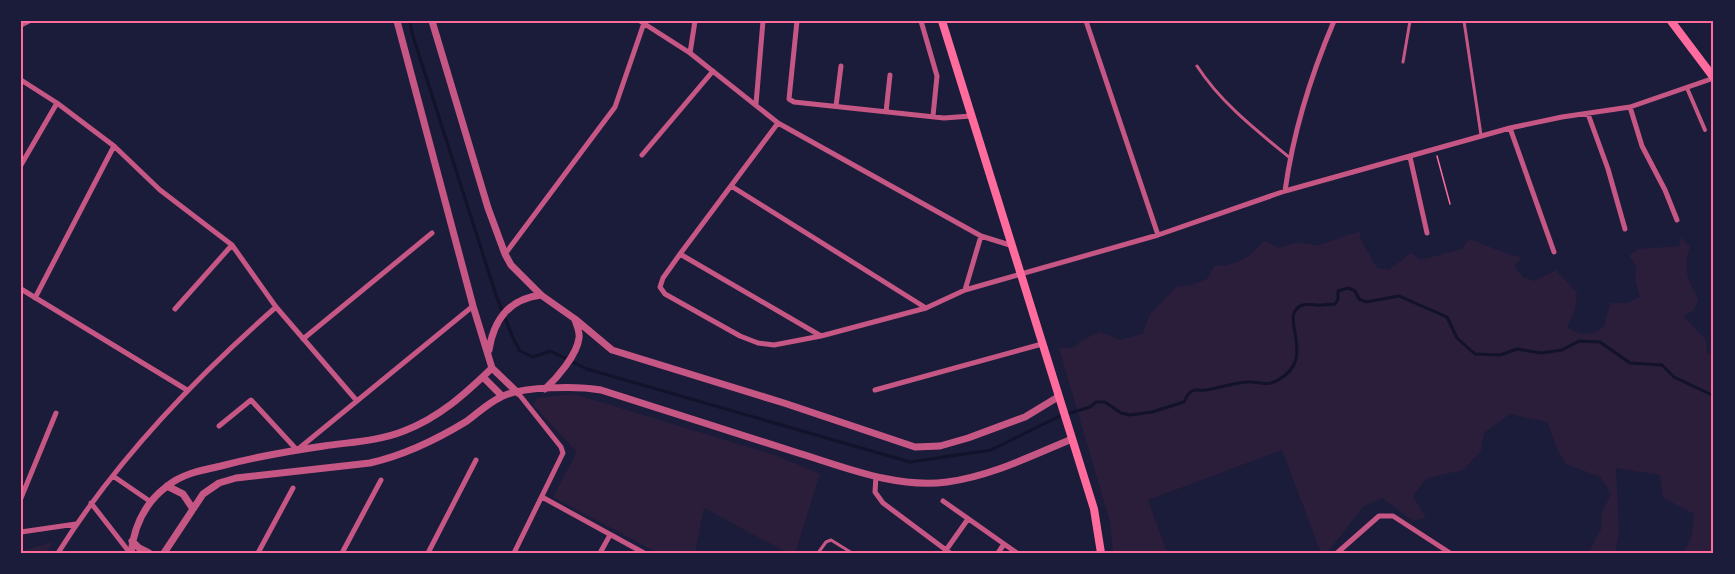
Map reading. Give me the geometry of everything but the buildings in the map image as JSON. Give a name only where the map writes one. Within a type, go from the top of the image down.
[{"type":"main road","points":[[942,21],[1094,509],[1101,553]]},
{"type":"main road","points":[[1671,21],[1714,78]]},
{"type":"street","points":[[21,25],[28,21]]},
{"type":"street","points":[[397,21],[473,306],[492,368],[518,393],[561,447],[563,453],[514,553]]},
{"type":"street","points":[[432,21],[488,208],[505,254],[511,265],[541,295],[605,345],[621,354],[784,403],[915,447],[940,446],[968,438],[1025,417],[1059,401]]},
{"type":"street","points":[[690,53],[695,21]]},
{"type":"street","points":[[756,104],[763,21]]},
{"type":"street","points":[[797,21],[789,99],[794,102],[933,116],[971,116]]},
{"type":"street","points":[[921,21],[937,76],[933,116]]},
{"type":"street","points":[[1086,21],[1158,235]]},
{"type":"street","points":[[1285,191],[1290,158],[1314,73],[1334,21]]},
{"type":"street","points":[[505,254],[615,107],[642,22],[690,53],[778,123],[981,236],[1013,246]]},
{"type":"street","points":[[836,106],[841,66]]},
{"type":"street","points":[[642,155],[713,71]]},
{"type":"street","points":[[886,112],[890,75]]},
{"type":"street","points":[[778,123],[680,254],[663,278],[660,287],[665,294],[740,336],[758,343],[774,345],[821,336],[926,308],[965,290],[1158,235],[1285,191],[1481,135],[1630,107],[1714,78]]},
{"type":"street","points":[[21,80],[57,103],[114,146],[160,190],[232,245],[276,307],[357,401]]},
{"type":"street","points":[[1687,88],[1706,130]]},
{"type":"street","points":[[21,165],[57,103]]},
{"type":"street","points":[[1630,107],[1639,139],[1665,190],[1677,220]]},
{"type":"street","points":[[1588,114],[1608,169],[1625,229]]},
{"type":"street","points":[[1510,128],[1554,252]]},
{"type":"street","points":[[35,298],[114,146]]},
{"type":"street","points":[[1410,157],[1426,233]]},
{"type":"street","points":[[731,186],[926,308]]},
{"type":"street","points":[[303,339],[432,233]]},
{"type":"street","points":[[965,290],[981,236]]},
{"type":"street","points":[[175,309],[232,245]]},
{"type":"street","points":[[680,254],[821,336]]},
{"type":"street","points":[[21,289],[187,390]]},
{"type":"street","points":[[488,352],[494,326],[514,303],[526,297],[541,295]]},
{"type":"street","points":[[297,450],[473,306]]},
{"type":"street","points":[[58,553],[91,503],[187,390],[276,307]]},
{"type":"street","points":[[545,388],[562,372],[578,345],[580,334],[574,319]]},
{"type":"street","points":[[875,390],[1042,344]]},
{"type":"street","points":[[130,553],[138,523],[151,502],[167,486],[196,472],[297,450],[383,438],[405,431],[441,413],[492,368]]},
{"type":"street","points":[[483,377],[502,396]]},
{"type":"street","points":[[163,553],[209,489],[236,478],[370,463],[407,452],[449,431],[502,396],[545,388],[581,386],[601,390],[876,476],[914,483],[945,482],[978,476],[1071,436]]},
{"type":"street","points":[[219,426],[250,400],[297,450]]},
{"type":"street","points":[[21,498],[56,413]]},
{"type":"street","points":[[428,553],[476,460]]},
{"type":"street","points":[[113,476],[151,502]]},
{"type":"street","points":[[876,476],[875,492],[883,502],[947,552],[968,519]]},
{"type":"street","points":[[342,553],[381,480]]},
{"type":"street","points":[[167,486],[183,494],[193,509]]},
{"type":"street","points":[[258,553],[293,489]]},
{"type":"street","points":[[542,496],[644,553]]},
{"type":"street","points":[[943,501],[1017,553]]},
{"type":"street","points":[[91,503],[130,553]]},
{"type":"street","points":[[1337,553],[1379,516],[1386,515],[1393,516],[1408,528],[1450,553]]},
{"type":"street","points":[[21,532],[76,524]]},
{"type":"street","points":[[600,553],[610,535]]},
{"type":"street","points":[[132,541],[149,553]]},
{"type":"street","points":[[998,553],[1004,544]]},
{"type":"lane","points":[[1403,62],[1410,21]]},
{"type":"lane","points":[[1464,21],[1481,135]]},
{"type":"lane","points":[[1197,66],[1217,93],[1260,134],[1290,158]]},
{"type":"lane","points":[[818,553],[826,542],[831,540],[852,553]]},
{"type":"path","points":[[1436,149],[1450,204]]},
{"type":"shaded area","points":[[1360,232],[1360,238],[1377,268],[1389,270],[1411,253],[1420,260],[1462,249],[1469,239],[1501,252],[1522,257],[1514,266],[1523,277],[1534,281],[1556,270],[1577,293],[1575,310],[1567,327],[1586,334],[1604,327],[1610,303],[1627,303],[1640,297],[1635,280],[1636,265],[1629,256],[1638,249],[1679,246],[1681,237],[1690,247],[1687,274],[1699,299],[1693,311],[1683,316],[1706,340],[1707,353],[1714,355],[1714,553],[1684,553],[1692,535],[1694,514],[1663,498],[1660,475],[1616,468],[1619,533],[1615,553],[1588,553],[1601,529],[1602,512],[1611,494],[1600,477],[1566,464],[1558,451],[1547,422],[1510,414],[1484,433],[1481,451],[1463,470],[1427,478],[1413,496],[1426,518],[1413,521],[1382,498],[1363,507],[1327,553],[1321,553],[1282,450],[1148,500],[1167,553],[1113,553],[1110,522],[1059,348],[1072,348],[1082,340],[1100,332],[1121,340],[1143,333],[1150,314],[1176,287],[1191,285],[1207,279],[1214,266],[1242,260],[1264,241],[1279,248],[1296,243],[1318,245]]},
{"type":"shaded area","points":[[574,394],[775,455],[820,474],[795,553],[788,553],[704,508],[695,553],[658,553],[553,497],[577,452],[533,405],[537,398]]},
{"type":"shaded area","points":[[53,542],[46,553],[21,553],[21,551]]},
{"type":"waterway","points":[[410,21],[496,295],[520,351],[533,357],[550,351],[587,369],[910,462],[991,450],[1060,416],[1090,407],[1096,402],[1105,402],[1121,413],[1130,415],[1152,412],[1184,402],[1194,390],[1206,390],[1237,383],[1274,382],[1290,371],[1296,360],[1293,317],[1296,310],[1305,304],[1335,304],[1338,291],[1348,288],[1355,291],[1359,299],[1366,302],[1399,296],[1447,317],[1457,338],[1475,354],[1500,355],[1517,349],[1541,353],[1562,350],[1579,341],[1600,342],[1630,363],[1662,365],[1674,377],[1714,396]]}]
